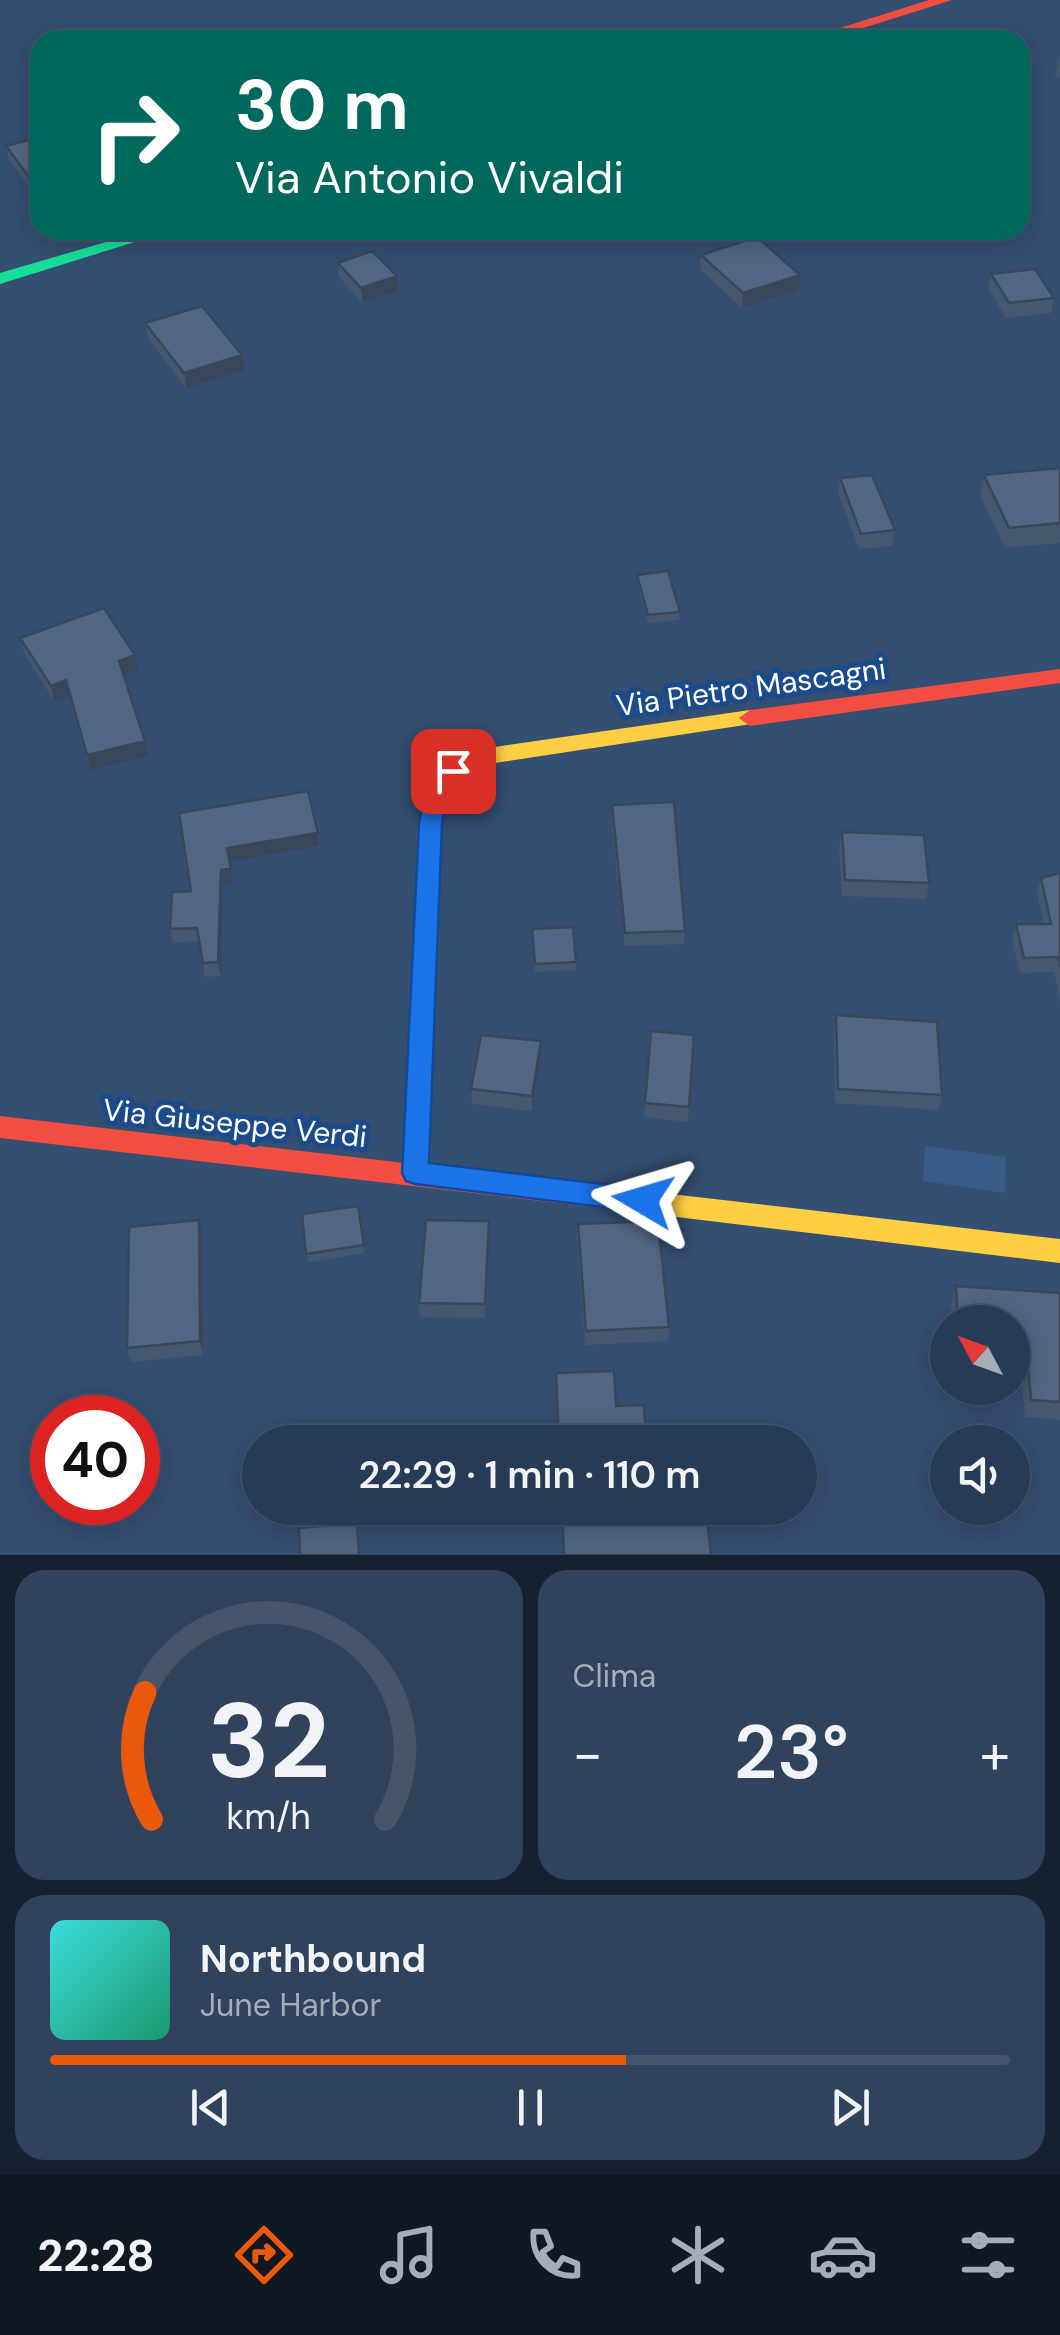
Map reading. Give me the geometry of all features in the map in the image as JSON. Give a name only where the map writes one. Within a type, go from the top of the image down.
[{"type":"street","points":[[843,30],[944,0]]},
{"type":"street","points":[[0,278],[131,240]]},
{"type":"street","name":"Via Pietro Mascagni","points":[[415,1173],[431,813],[435,792],[453,771],[482,758],[563,743],[1060,676]]},
{"type":"street","name":"Via Giuseppe Verdi","points":[[0,1127],[1060,1250]]},
{"type":"water","points":[[925,1146],[1006,1157],[1005,1193],[923,1181]]},
{"type":"building","points":[[30,140],[30,178],[6,146]]},
{"type":"building","points":[[748,240],[760,240],[800,275],[743,293],[701,255]]},
{"type":"building","points":[[372,251],[397,276],[361,288],[338,263]]},
{"type":"building","points":[[1035,269],[1054,298],[1009,303],[991,274]]},
{"type":"building","points":[[202,306],[242,355],[184,373],[145,323]]},
{"type":"building","points":[[1060,468],[1060,523],[1009,528],[984,475]]},
{"type":"building","points":[[872,475],[895,530],[861,534],[840,478]]},
{"type":"building","points":[[668,571],[680,612],[648,615],[637,575]]},
{"type":"building","points":[[104,608],[135,655],[119,661],[145,741],[87,755],[66,680],[51,686],[20,638]]},
{"type":"building","points":[[308,791],[318,833],[227,848],[231,869],[221,870],[218,962],[203,963],[197,928],[170,929],[172,892],[191,891],[179,813]]},
{"type":"building","points":[[674,802],[685,931],[625,933],[612,805]]},
{"type":"building","points":[[842,832],[924,835],[929,883],[845,880]]},
{"type":"building","points":[[1060,873],[1060,966],[1058,957],[1024,958],[1016,924],[1051,924],[1041,878]]},
{"type":"building","points":[[573,927],[576,962],[535,964],[532,929]]},
{"type":"building","points":[[836,1015],[937,1022],[942,1095],[838,1089]]},
{"type":"building","points":[[651,1031],[694,1035],[689,1107],[645,1103]]},
{"type":"building","points":[[481,1035],[541,1041],[532,1096],[471,1089]]},
{"type":"building","points":[[358,1206],[364,1245],[306,1254],[302,1214]]},
{"type":"building","points":[[199,1220],[200,1341],[127,1348],[129,1227]]},
{"type":"building","points":[[426,1220],[489,1221],[485,1304],[419,1303]]},
{"type":"building","points":[[658,1221],[669,1327],[586,1331],[578,1224]]},
{"type":"building","points":[[956,1286],[1060,1293],[1060,1402],[1031,1400],[1030,1305],[957,1305]]},
{"type":"building","points":[[614,1371],[616,1406],[644,1405],[645,1425],[558,1425],[556,1373]]},
{"type":"building","points":[[357,1525],[359,1555],[300,1555],[299,1528]]},
{"type":"building","points":[[563,1525],[708,1525],[711,1555],[564,1555]]},
{"type":"traffic: fast","points":[[0,279],[131,240]]},
{"type":"traffic: slow","points":[[415,1173],[432,801],[438,790],[463,767],[507,752],[750,718]]},
{"type":"traffic: slow","points":[[610,1198],[1060,1251]]},
{"type":"traffic: jam","points":[[843,30],[945,0]]},
{"type":"traffic: jam","points":[[750,718],[1060,676]]},
{"type":"traffic: jam","points":[[0,1127],[610,1198]]},
{"type":"route","points":[[453,771],[432,801],[415,1173],[643,1200]]}]
